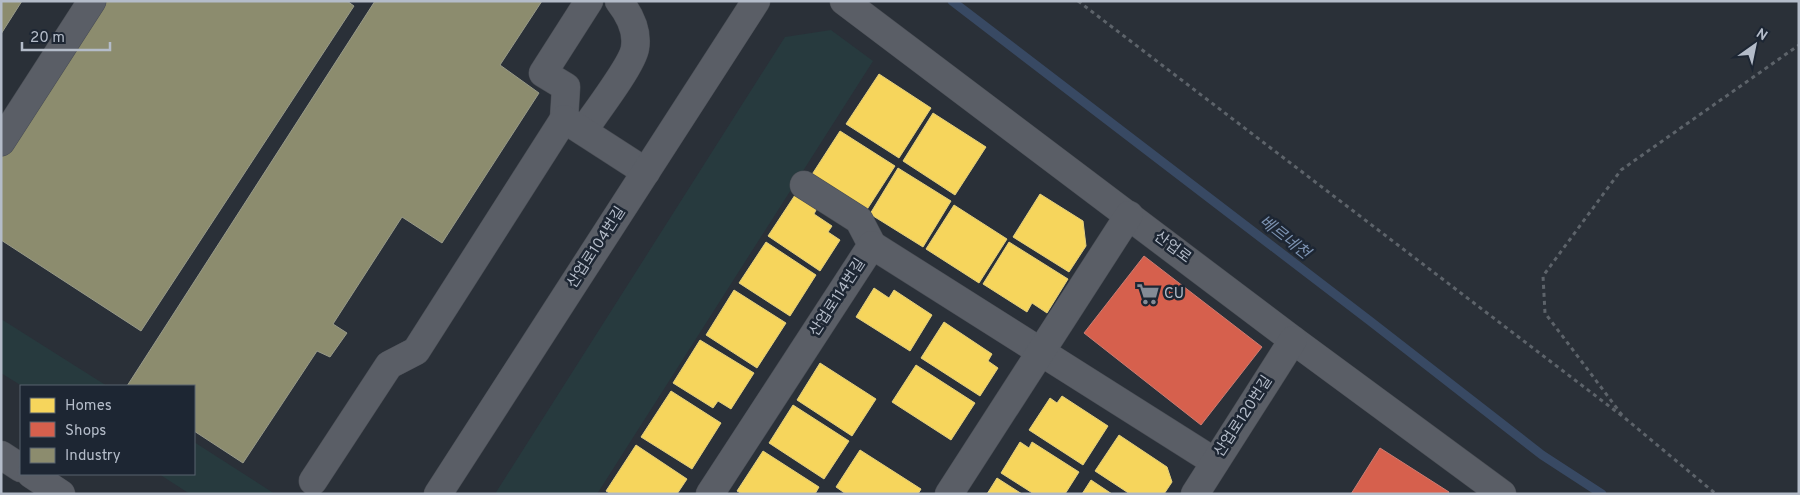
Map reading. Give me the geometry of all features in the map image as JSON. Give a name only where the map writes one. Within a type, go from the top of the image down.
[{"type":"street","points":[[1,142],[92,1]]},
{"type":"street","points":[[588,1],[543,73],[566,88],[574,125],[646,172]]},
{"type":"street","points":[[313,481],[389,365],[416,351],[574,125],[628,63],[635,49],[633,22],[619,1]]},
{"type":"street","name":"산업로104번길","points":[[438,494],[756,1]]},
{"type":"street","name":"산업로","points":[[844,1],[1293,340],[1502,494]]},
{"type":"street","points":[[804,185],[859,220],[872,245]]},
{"type":"street","points":[[949,494],[1129,215]]},
{"type":"street","name":"산업로114번길","points":[[710,494],[872,245],[1215,462]]},
{"type":"street","name":"산업로120번길","points":[[1195,494],[1293,340]]},
{"type":"street","points":[[1,455],[20,467]]},
{"type":"street","points":[[32,475],[61,494]]},
{"type":"path","points":[[1078,1],[1626,420],[1716,494]]},
{"type":"path","points":[[1626,420],[1545,313],[1543,276],[1621,170],[1799,45]]},
{"type":"green space","points":[[831,30],[873,61],[597,494],[495,494],[785,37]]},
{"type":"green space","points":[[1,319],[105,385],[20,385],[1,373]]},
{"type":"green space","points":[[195,443],[275,494],[190,494],[161,475],[195,475]]},
{"type":"building: Homes","points":[[879,74],[931,108],[899,158],[846,124]]},
{"type":"building: Homes","points":[[933,113],[986,147],[955,195],[903,161]]},
{"type":"building: Homes","points":[[840,131],[895,166],[866,211],[811,176]]},
{"type":"building: Homes","points":[[898,168],[951,201],[923,247],[870,214]]},
{"type":"building: Homes","points":[[797,192],[818,206],[814,214],[832,226],[828,232],[840,240],[820,271],[768,236]]},
{"type":"building: Homes","points":[[1040,194],[1083,221],[1086,246],[1069,272],[1013,237]]},
{"type":"building: Homes","points":[[954,205],[1007,239],[979,283],[926,249]]},
{"type":"building: Homes","points":[[766,242],[816,275],[790,316],[739,283]]},
{"type":"building: Homes","points":[[1009,242],[1068,279],[1047,313],[1032,303],[1027,312],[983,284]]},
{"type":"building: Homes","points":[[874,288],[889,298],[894,290],[932,315],[910,351],[856,317]]},
{"type":"building: Homes","points":[[734,290],[786,323],[757,368],[706,335]]},
{"type":"building: Homes","points":[[944,322],[992,354],[988,361],[998,368],[980,396],[921,358]]},
{"type":"building: Homes","points":[[700,340],[754,373],[731,409],[718,401],[713,408],[673,383]]},
{"type":"building: Homes","points":[[820,363],[876,399],[852,436],[797,400]]},
{"type":"building: Homes","points":[[916,365],[975,403],[951,440],[892,402]]},
{"type":"building: Homes","points":[[671,391],[721,423],[692,469],[641,437]]},
{"type":"building: Homes","points":[[1062,396],[1108,426],[1083,465],[1029,430],[1050,398],[1057,403]]},
{"type":"building: Homes","points":[[793,405],[849,441],[824,479],[769,443]]},
{"type":"building: Homes","points":[[1119,435],[1167,467],[1172,482],[1164,494],[1130,494],[1095,471]]},
{"type":"building: Homes","points":[[1020,442],[1029,448],[1032,442],[1079,472],[1065,494],[1034,494],[1001,473]]},
{"type":"building: Homes","points":[[636,445],[687,479],[677,494],[611,494],[606,491]]},
{"type":"building: Homes","points":[[860,450],[921,489],[918,494],[846,494],[836,487]]},
{"type":"building: Homes","points":[[763,451],[819,487],[815,494],[742,494],[737,491]]},
{"type":"building: Homes","points":[[997,478],[1022,494],[987,494]]},
{"type":"building: Homes","points":[[1091,480],[1112,494],[1082,494]]},
{"type":"building: Shops","points":[[1144,256],[1262,347],[1201,425],[1084,333]]},
{"type":"building: Shops","points":[[1380,448],[1449,492],[1448,494],[1351,494]]},
{"type":"building: Industry","points":[[1,1],[22,1],[1,34]]},
{"type":"building: Industry","points":[[97,1],[347,1],[354,6],[141,331],[1,240],[1,151]]},
{"type":"building: Industry","points":[[375,1],[542,1],[500,65],[539,93],[442,243],[402,217],[333,324],[347,333],[330,357],[317,351],[243,463],[195,432],[195,385],[128,385]]},
{"type":"waterway","name":"베르네천","points":[[952,1],[1542,455],[1602,494]]},
{"type":"place","name":"CU","points":[[1148,294]]}]
